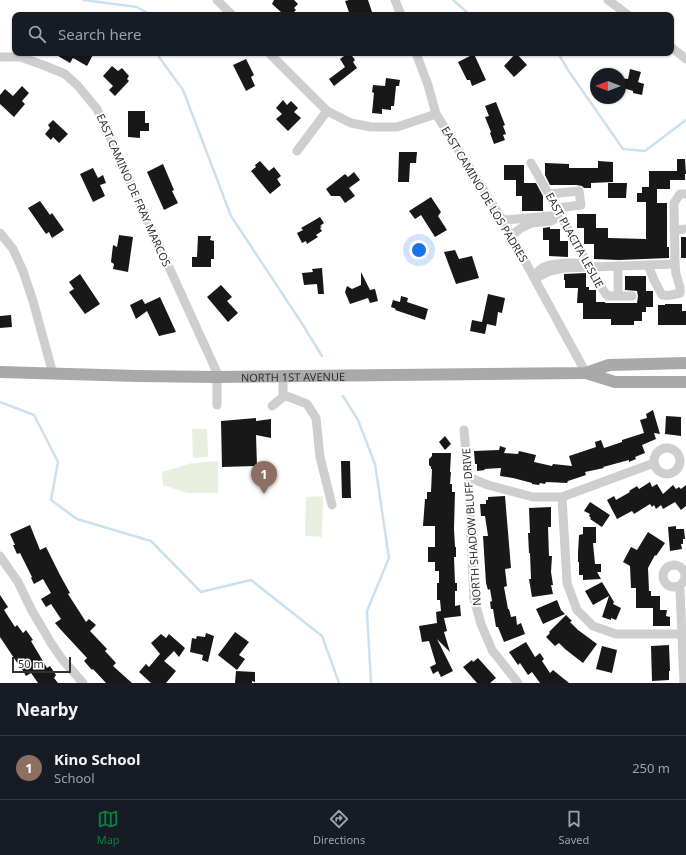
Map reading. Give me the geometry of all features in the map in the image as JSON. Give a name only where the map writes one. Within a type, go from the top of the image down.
[{"type":"main road","name":"NORTH 1ST AVENUE","points":[[586,373],[609,365],[686,363]]},
{"type":"main road","name":"NORTH 1ST AVENUE","points":[[0,372],[137,376],[586,373],[616,382],[686,382]]},
{"type":"street","points":[[217,0],[229,12]]},
{"type":"street","points":[[395,0],[400,12]]},
{"type":"street","points":[[608,0],[624,12]]},
{"type":"street","points":[[674,49],[686,59]]},
{"type":"street","points":[[272,56],[327,111],[351,123],[371,127],[397,126],[436,114]]},
{"type":"street","name":"EAST CAMINO DE LOS PADRES","points":[[417,56],[428,85],[436,114],[503,220],[586,373]]},
{"type":"street","name":"EAST CAMINO DE FRAY MARCOS","points":[[0,57],[20,57],[65,74],[78,86],[97,109],[218,376]]},
{"type":"street","points":[[297,151],[327,111]]},
{"type":"street","name":"EAST PLACITA LESLIE","points":[[531,163],[605,293],[608,296],[632,296]]},
{"type":"street","points":[[503,220],[541,216],[581,205],[579,191],[549,194]]},
{"type":"street","points":[[648,265],[662,295],[683,296],[676,274],[675,264],[674,203],[680,194],[686,194]]},
{"type":"street","points":[[511,236],[521,228],[532,223],[551,221],[559,212]]},
{"type":"street","points":[[674,230],[686,229]]},
{"type":"street","points":[[0,233],[13,249],[23,271],[53,374]]},
{"type":"street","points":[[534,278],[537,272],[552,264],[582,263],[589,267],[675,264]]},
{"type":"street","points":[[618,266],[618,296]]},
{"type":"street","points":[[217,406],[218,376]]},
{"type":"street","points":[[272,406],[284,395],[283,376]]},
{"type":"street","points":[[284,395],[307,404],[316,418],[320,458],[332,505]]},
{"type":"street","name":"NORTH SHADOW BLUFF DRIVE","points":[[464,430],[468,477],[474,600],[481,624],[492,650],[518,683]]},
{"type":"street","points":[[468,477],[494,487],[533,497],[562,497],[654,463]]},
{"type":"street","points":[[562,497],[566,583],[577,610],[593,626],[616,634],[682,634]]},
{"type":"street","points":[[0,556],[18,582],[30,609],[51,643],[62,659],[84,683]]},
{"type":"street","points":[[678,586],[680,590],[684,683]]},
{"type":"green space","points":[[192,429],[207,429],[208,457],[193,458]]},
{"type":"green space","points":[[218,461],[218,493],[187,493],[163,485],[162,472],[192,463]]},
{"type":"green space","points":[[323,496],[322,537],[305,536],[306,497]]},
{"type":"building","points":[[274,0],[294,0],[298,4],[294,8],[296,10],[294,12],[281,12],[272,4]]},
{"type":"building","points":[[368,0],[372,12],[349,12],[345,1]]},
{"type":"building","points":[[58,56],[92,56],[87,66],[73,58],[70,63]]},
{"type":"building","points":[[344,56],[352,56],[355,60],[353,62],[357,68],[334,86],[329,79],[345,67],[340,59]]},
{"type":"building","points":[[470,56],[475,56],[486,80],[472,86],[470,80],[467,80],[458,62]]},
{"type":"building","points":[[513,56],[519,56],[527,65],[514,77],[504,66]]},
{"type":"building","points":[[246,59],[254,75],[251,77],[255,86],[246,91],[233,65]]},
{"type":"building","points":[[112,66],[118,71],[122,68],[129,76],[127,79],[129,81],[115,96],[109,90],[113,86],[103,76]]},
{"type":"building","points":[[630,69],[641,72],[638,82],[644,84],[642,95],[633,93],[633,91],[626,89],[626,79],[628,79]]},
{"type":"building","points":[[386,78],[400,80],[399,86],[396,86],[394,106],[391,106],[391,110],[382,109],[382,114],[372,113],[374,93],[372,92],[373,85],[385,86]]},
{"type":"building","points":[[22,86],[29,93],[22,101],[25,104],[14,117],[0,104],[0,95],[5,89],[13,96]]},
{"type":"building","points":[[283,100],[287,105],[291,101],[298,108],[294,112],[301,118],[288,131],[276,119],[282,114],[276,108]]},
{"type":"building","points":[[496,102],[505,125],[503,126],[506,134],[503,135],[505,140],[494,144],[485,117],[489,116],[485,106]]},
{"type":"building","points":[[128,111],[145,111],[145,123],[149,123],[149,131],[140,131],[140,138],[128,137]]},
{"type":"building","points":[[53,120],[68,134],[59,143],[53,137],[51,140],[45,134],[50,128],[48,125]]},
{"type":"building","points":[[399,152],[417,152],[416,163],[410,163],[409,182],[398,182]]},
{"type":"building","points":[[677,159],[685,159],[685,180],[670,180],[670,189],[657,189],[657,203],[667,203],[667,247],[669,247],[669,258],[619,260],[594,259],[594,244],[584,244],[584,228],[577,228],[577,214],[596,214],[596,228],[608,228],[608,238],[646,239],[646,202],[637,202],[637,193],[642,193],[642,187],[649,187],[649,171],[677,171]]},
{"type":"building","points":[[260,161],[269,171],[274,167],[281,176],[277,179],[281,185],[270,194],[251,171]]},
{"type":"building","points":[[598,161],[613,162],[613,182],[591,183],[591,188],[584,188],[576,185],[550,185],[545,175],[545,163],[569,164],[569,168],[598,168]]},
{"type":"building","points":[[163,164],[174,190],[172,191],[178,203],[164,210],[147,172]]},
{"type":"building","points":[[504,165],[524,165],[524,183],[536,183],[543,196],[543,211],[522,211],[522,196],[516,196],[516,180],[504,180]]},
{"type":"building","points":[[93,168],[98,178],[103,175],[106,183],[100,185],[105,196],[93,202],[80,174]]},
{"type":"building","points":[[354,172],[360,180],[349,188],[355,196],[345,203],[340,196],[331,196],[326,189],[345,174],[348,177]]},
{"type":"building","points":[[608,183],[627,183],[626,198],[608,198]]},
{"type":"building","points":[[431,197],[441,212],[438,216],[447,230],[435,237],[421,215],[415,219],[409,211]]},
{"type":"building","points":[[40,201],[50,215],[52,213],[64,230],[52,238],[49,232],[46,234],[28,208]]},
{"type":"building","points":[[320,217],[324,223],[320,226],[322,227],[320,228],[322,231],[316,235],[318,237],[307,244],[306,241],[302,243],[297,233],[303,230],[301,228]]},
{"type":"building","points":[[550,227],[550,229],[560,229],[560,241],[568,241],[568,257],[549,256],[549,240],[543,240],[543,228]]},
{"type":"building","points":[[119,235],[133,237],[128,272],[113,269],[114,264],[111,262],[113,245],[117,247]]},
{"type":"building","points":[[198,236],[211,236],[210,240],[214,241],[214,259],[211,259],[211,267],[192,267],[192,257],[197,257]]},
{"type":"building","points":[[681,237],[686,237],[686,258],[681,258]]},
{"type":"building","points":[[455,250],[459,259],[472,256],[479,278],[456,284],[444,252]]},
{"type":"building","points":[[322,268],[324,294],[318,294],[317,284],[304,285],[302,273],[313,272],[312,269]]},
{"type":"building","points":[[361,272],[370,290],[375,289],[378,301],[370,303],[368,298],[350,304],[345,292],[347,286],[352,289],[361,285]]},
{"type":"building","points":[[586,273],[586,287],[589,287],[589,290],[596,290],[596,302],[605,303],[637,303],[637,291],[625,290],[625,276],[646,276],[646,291],[653,291],[653,307],[646,307],[646,312],[642,312],[642,321],[634,321],[634,325],[611,325],[611,319],[583,319],[583,303],[577,303],[578,288],[565,288],[564,274]]},
{"type":"building","points":[[80,274],[100,304],[85,314],[69,292],[74,289],[69,282]]},
{"type":"building","points":[[221,285],[232,297],[227,301],[238,313],[228,322],[207,297]]},
{"type":"building","points":[[488,294],[505,298],[502,313],[498,312],[496,326],[487,324],[485,334],[470,331],[472,320],[482,322]]},
{"type":"building","points":[[401,296],[408,298],[407,302],[428,309],[425,320],[395,310],[396,309],[391,307],[393,300],[400,302]]},
{"type":"building","points":[[160,297],[176,332],[159,336],[147,311],[136,319],[130,305],[142,299],[145,304]]},
{"type":"building","points":[[682,304],[682,311],[686,311],[686,325],[658,325],[658,305]]},
{"type":"building","points":[[11,315],[12,327],[0,328],[0,316]]},
{"type":"building","points":[[653,410],[660,434],[654,433],[656,439],[642,445],[645,453],[635,457],[636,459],[629,462],[629,460],[585,472],[586,475],[568,481],[567,483],[546,482],[545,484],[540,483],[539,485],[500,476],[501,468],[477,471],[474,451],[499,450],[500,446],[506,448],[504,453],[518,454],[519,451],[536,455],[534,462],[552,466],[553,464],[572,466],[569,456],[596,447],[595,442],[601,440],[604,448],[644,433],[640,420],[647,418],[646,414]]},
{"type":"building","points":[[666,416],[681,417],[681,436],[665,434]]},
{"type":"building","points":[[256,418],[256,421],[271,419],[271,438],[256,435],[257,466],[222,467],[221,421]]},
{"type":"building","points":[[445,436],[451,444],[445,450],[439,442]]},
{"type":"building","points":[[432,453],[451,453],[450,484],[452,484],[452,492],[455,492],[454,529],[456,557],[454,557],[455,583],[457,583],[457,591],[455,591],[455,606],[460,605],[461,616],[444,618],[447,631],[444,632],[450,652],[437,639],[453,671],[441,677],[438,671],[433,674],[430,667],[436,664],[429,641],[422,642],[419,626],[437,623],[436,612],[441,611],[440,600],[437,600],[439,571],[435,571],[435,562],[428,562],[428,547],[435,547],[435,526],[423,526],[425,499],[427,499],[427,492],[431,492],[432,469],[429,465],[429,459],[432,456]]},
{"type":"building","points":[[341,461],[350,461],[351,498],[342,498]]},
{"type":"building","points":[[650,482],[652,487],[657,484],[663,494],[673,485],[676,489],[679,487],[681,489],[686,485],[686,506],[681,510],[675,502],[663,509],[661,505],[656,509],[654,505],[652,507],[650,504],[634,514],[632,511],[617,519],[607,500],[614,496],[616,500],[637,486],[639,489]]},
{"type":"building","points":[[505,496],[511,568],[505,569],[507,586],[504,587],[511,617],[516,616],[517,625],[521,623],[525,634],[504,642],[498,627],[496,627],[493,609],[491,609],[490,602],[492,601],[490,589],[488,590],[486,583],[483,536],[488,536],[485,516],[481,516],[480,504],[486,504],[488,497]]},
{"type":"building","points":[[590,502],[610,515],[602,527],[590,519],[590,514],[584,511]]},
{"type":"building","points":[[551,507],[551,527],[548,527],[549,556],[552,556],[551,572],[553,585],[551,585],[553,594],[532,597],[529,579],[531,579],[528,533],[530,533],[529,508]]},
{"type":"building","points":[[30,525],[40,550],[46,547],[70,593],[68,594],[86,622],[89,619],[96,625],[90,631],[107,649],[105,651],[116,663],[113,666],[132,683],[106,683],[84,661],[87,658],[55,623],[61,619],[51,604],[46,607],[41,599],[51,593],[43,579],[34,584],[20,553],[17,554],[10,534]]},
{"type":"building","points":[[676,526],[676,529],[684,529],[685,539],[683,539],[683,544],[681,544],[682,549],[670,551],[668,527]]},
{"type":"building","points":[[583,527],[596,527],[596,543],[593,543],[595,564],[601,564],[601,572],[597,572],[601,579],[583,580],[583,575],[579,575],[579,535],[583,534]]},
{"type":"building","points":[[648,532],[665,543],[656,556],[655,555],[648,568],[649,591],[651,591],[651,596],[660,596],[660,610],[667,610],[666,616],[670,617],[670,626],[653,626],[653,608],[636,608],[636,588],[631,588],[630,566],[623,562],[631,547],[637,550]]},
{"type":"building","points":[[602,582],[614,602],[613,604],[621,608],[616,620],[602,617],[609,596],[593,605],[585,591]]},
{"type":"building","points":[[0,595],[8,607],[4,610],[15,627],[17,625],[23,633],[26,630],[33,640],[31,641],[47,668],[50,666],[56,675],[54,678],[58,683],[38,683],[31,673],[26,676],[0,637]]},
{"type":"building","points":[[557,600],[561,610],[565,614],[543,624],[536,609]]},
{"type":"building","points":[[566,615],[572,621],[570,622],[578,630],[597,644],[583,663],[559,643],[555,646],[546,637]]},
{"type":"building","points":[[235,632],[249,642],[239,655],[245,659],[237,670],[218,655]]},
{"type":"building","points":[[206,633],[214,636],[208,662],[202,660],[203,655],[190,652],[192,638],[196,639],[197,636],[205,637]]},
{"type":"building","points":[[161,634],[166,638],[169,634],[185,648],[179,657],[174,651],[164,661],[176,671],[166,683],[151,683],[139,672],[146,664],[149,667],[160,654],[151,643]]},
{"type":"building","points":[[526,642],[535,657],[540,653],[544,659],[542,661],[550,673],[553,670],[569,683],[540,683],[532,672],[528,675],[520,663],[518,665],[509,652]]},
{"type":"building","points":[[669,645],[669,680],[652,681],[651,646]]},
{"type":"building","points":[[602,646],[617,650],[612,673],[596,669]]},
{"type":"building","points":[[478,658],[496,678],[490,683],[477,683],[463,667],[472,660],[473,662]]},
{"type":"building","points":[[236,671],[255,672],[255,682],[235,683]]},
{"type":"waterway","points":[[83,0],[137,7],[146,12]]},
{"type":"waterway","points":[[453,0],[467,12]]},
{"type":"waterway","points":[[159,56],[183,90],[231,216],[322,356]]},
{"type":"waterway","points":[[560,56],[623,149],[645,151],[686,120]]},
{"type":"waterway","points":[[343,396],[358,420],[375,464],[389,558],[367,611],[371,683]]},
{"type":"waterway","points":[[0,402],[34,415],[58,462],[51,500],[77,519],[151,541],[201,592],[251,580],[322,636],[339,683]]},
{"type":"place","name":"Kino School","points":[[264,494]]}]
